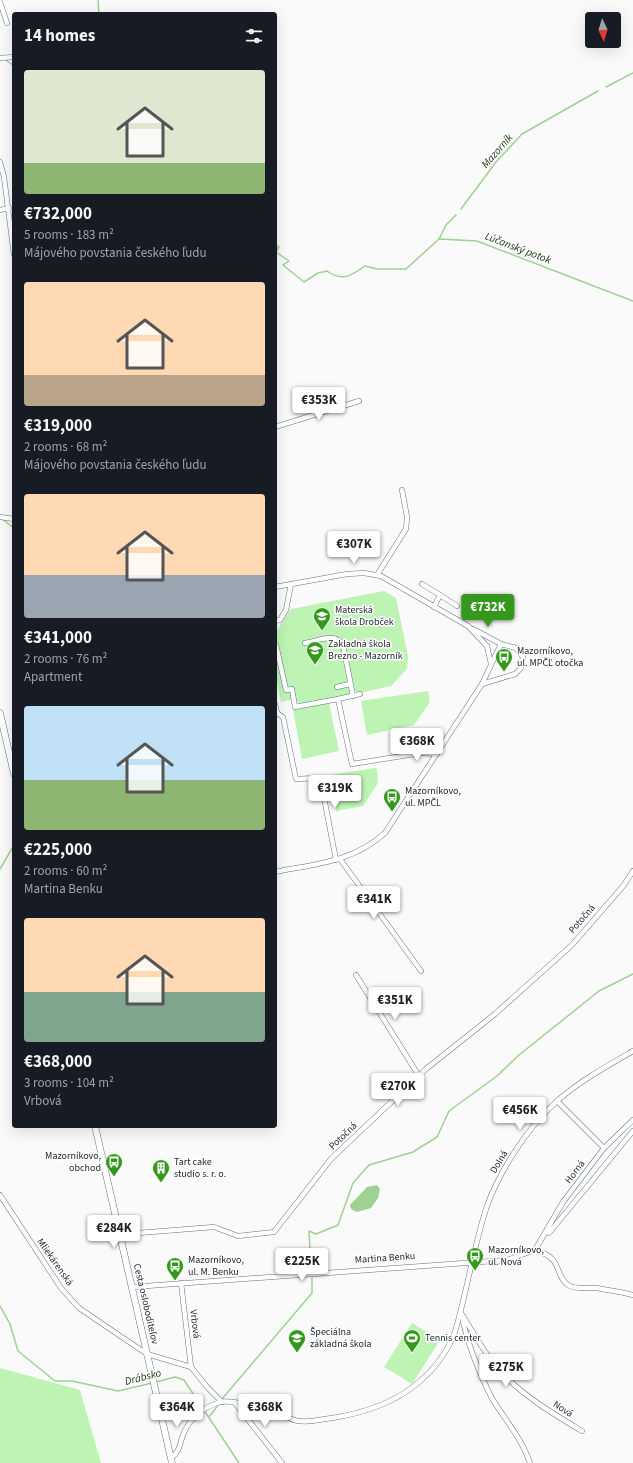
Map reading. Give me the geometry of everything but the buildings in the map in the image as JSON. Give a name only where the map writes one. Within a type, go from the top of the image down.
[{"type":"main road","points":[[0,713],[12,765]]},
{"type":"main road","name":"Cesta osloboditeľov","points":[[95,1128],[172,1460]]},
{"type":"street","points":[[0,2],[7,23]]},
{"type":"street","points":[[0,58],[12,57]]},
{"type":"street","points":[[0,162],[11,211],[12,226]]},
{"type":"street","points":[[0,210],[11,211]]},
{"type":"street","points":[[277,426],[359,401]]},
{"type":"street","points":[[377,575],[406,529],[407,517],[402,490]]},
{"type":"street","points":[[0,517],[12,520]]},
{"type":"street","points":[[277,587],[364,572],[381,576],[501,644],[516,648],[523,657],[521,668],[515,674],[482,684]]},
{"type":"street","points":[[277,621],[280,620],[286,610],[292,584]]},
{"type":"street","points":[[422,584],[457,606]]},
{"type":"street","points":[[434,607],[440,595]]},
{"type":"street","points":[[468,626],[488,646],[491,664]]},
{"type":"street","points":[[306,643],[334,637],[340,640],[343,645],[352,696]]},
{"type":"street","points":[[277,872],[338,859],[361,851],[385,833],[482,684],[501,644]]},
{"type":"street","points":[[277,650],[286,690],[292,689],[295,707],[360,694]]},
{"type":"street","points":[[337,687],[350,684]]},
{"type":"street","points":[[338,699],[352,764],[422,753],[437,754]]},
{"type":"street","points":[[277,712],[283,717],[296,779],[317,778],[321,782],[338,859],[421,971]]},
{"type":"street","name":"Potočná","points":[[121,1240],[138,1233],[214,1227],[238,1236],[274,1232],[331,1159],[419,1076],[495,1014],[572,945],[624,885],[633,871]]},
{"type":"street","points":[[356,975],[419,1076]]},
{"type":"street","name":"Dolná","points":[[472,1261],[487,1207],[501,1174],[526,1137],[557,1101],[602,1069],[633,1051]]},
{"type":"street","points":[[557,1101],[604,1148]]},
{"type":"street","name":"Horná","points":[[536,1250],[563,1202],[604,1148],[633,1120]]},
{"type":"street","name":"Horná","points":[[541,1242],[633,1131]]},
{"type":"street","name":"Mliekárenská","points":[[0,1195],[61,1288],[79,1308],[147,1354]]},
{"type":"street","points":[[172,1460],[178,1452],[188,1423],[206,1408],[222,1402],[235,1403],[274,1411],[300,1422],[357,1413],[386,1404],[405,1393],[426,1378],[449,1346],[461,1313],[472,1261],[507,1260],[536,1250],[546,1253],[557,1263],[564,1281],[570,1286],[594,1288],[633,1295]]},
{"type":"street","name":"Martina Benku","points":[[132,1287],[472,1261]]},
{"type":"street","name":"Vrbová","points":[[181,1283],[191,1367]]},
{"type":"street","points":[[461,1313],[466,1336],[493,1399],[517,1433],[530,1463]]},
{"type":"street","name":"Nová","points":[[461,1313],[484,1351],[507,1378],[554,1414],[582,1431]]},
{"type":"street","points":[[147,1354],[191,1367],[207,1387],[222,1402]]},
{"type":"street","points":[[235,1403],[282,1463]]},
{"type":"shaded area","points":[[384,591],[396,598],[408,656],[407,669],[391,686],[360,693],[353,690],[347,695],[300,705],[296,699],[281,702],[277,683],[277,630],[291,609]]},
{"type":"shaded area","points":[[428,691],[430,702],[414,725],[367,735],[361,701]]},
{"type":"shaded area","points":[[329,703],[339,751],[302,759],[293,710]]},
{"type":"shaded area","points":[[375,768],[377,769],[378,783],[363,806],[336,811],[329,775]]},
{"type":"shaded area","points":[[377,1185],[380,1189],[378,1198],[371,1208],[357,1212],[351,1209],[350,1205],[367,1187]]},
{"type":"shaded area","name":"Tennis center","points":[[412,1323],[440,1340],[412,1384],[384,1367]]},
{"type":"shaded area","points":[[0,1368],[80,1390],[101,1463],[0,1463]]},
{"type":"waterway","points":[[98,0],[99,12]]},
{"type":"waterway","points":[[6,60],[12,64]]},
{"type":"waterway","name":"Mazorník","points":[[606,87],[633,73]]},
{"type":"waterway","name":"Mazorník","points":[[461,209],[496,162],[522,134],[598,91]]},
{"type":"waterway","name":"Mazorník","points":[[439,239],[446,225],[456,215]]},
{"type":"waterway","name":"Lúčanský potok","points":[[277,253],[289,261],[283,265],[304,282],[318,273],[327,271],[342,277],[351,275],[365,266],[377,269],[406,269],[439,239],[477,241],[633,301]]},
{"type":"waterway","name":"Lúčanský potok","points":[[277,246],[279,247],[277,250]]},
{"type":"waterway","points":[[2,519],[12,526]]},
{"type":"waterway","name":"Lúčanský potok","points":[[0,869],[12,848]]},
{"type":"waterway","points":[[311,1269],[309,1231],[316,1234],[338,1225],[353,1183],[369,1165],[413,1152],[437,1137],[449,1111],[497,1076],[519,1055],[599,991],[633,974]]},
{"type":"waterway","points":[[222,1399],[312,1293],[312,1278]]},
{"type":"waterway","name":"Drábsko","points":[[0,1306],[10,1324],[18,1351],[55,1381],[72,1381],[118,1391],[152,1383]]},
{"type":"waterway","name":"Drábsko","points":[[156,1382],[175,1377],[184,1380],[239,1463]]},
{"type":"waterway","points":[[209,1417],[219,1404]]},
{"type":"place","name":"Materská škola Drobček","points":[[322,631]]},
{"type":"place","name":"Zakladná škola Brezno - Mazorník","points":[[315,665]]},
{"type":"place","name":"Mazorníkovo, ul. MPČĽ otočka","points":[[504,672]]},
{"type":"place","name":"Mazorníkovo, ul. MPČL","points":[[392,812]]},
{"type":"place","name":"Mazorníkovo, obchod","points":[[114,1177]]},
{"type":"place","name":"Tart cake studio s. r. o.","points":[[161,1183]]},
{"type":"place","name":"Mazorníkovo, ul. Nová","points":[[475,1271]]},
{"type":"place","name":"Mazorníkovo, ul. M. Benku","points":[[175,1281]]},
{"type":"place","name":"Špeciálna základná škola","points":[[297,1353]]},
{"type":"place","name":"Tennis center","points":[[412,1353]]}]
